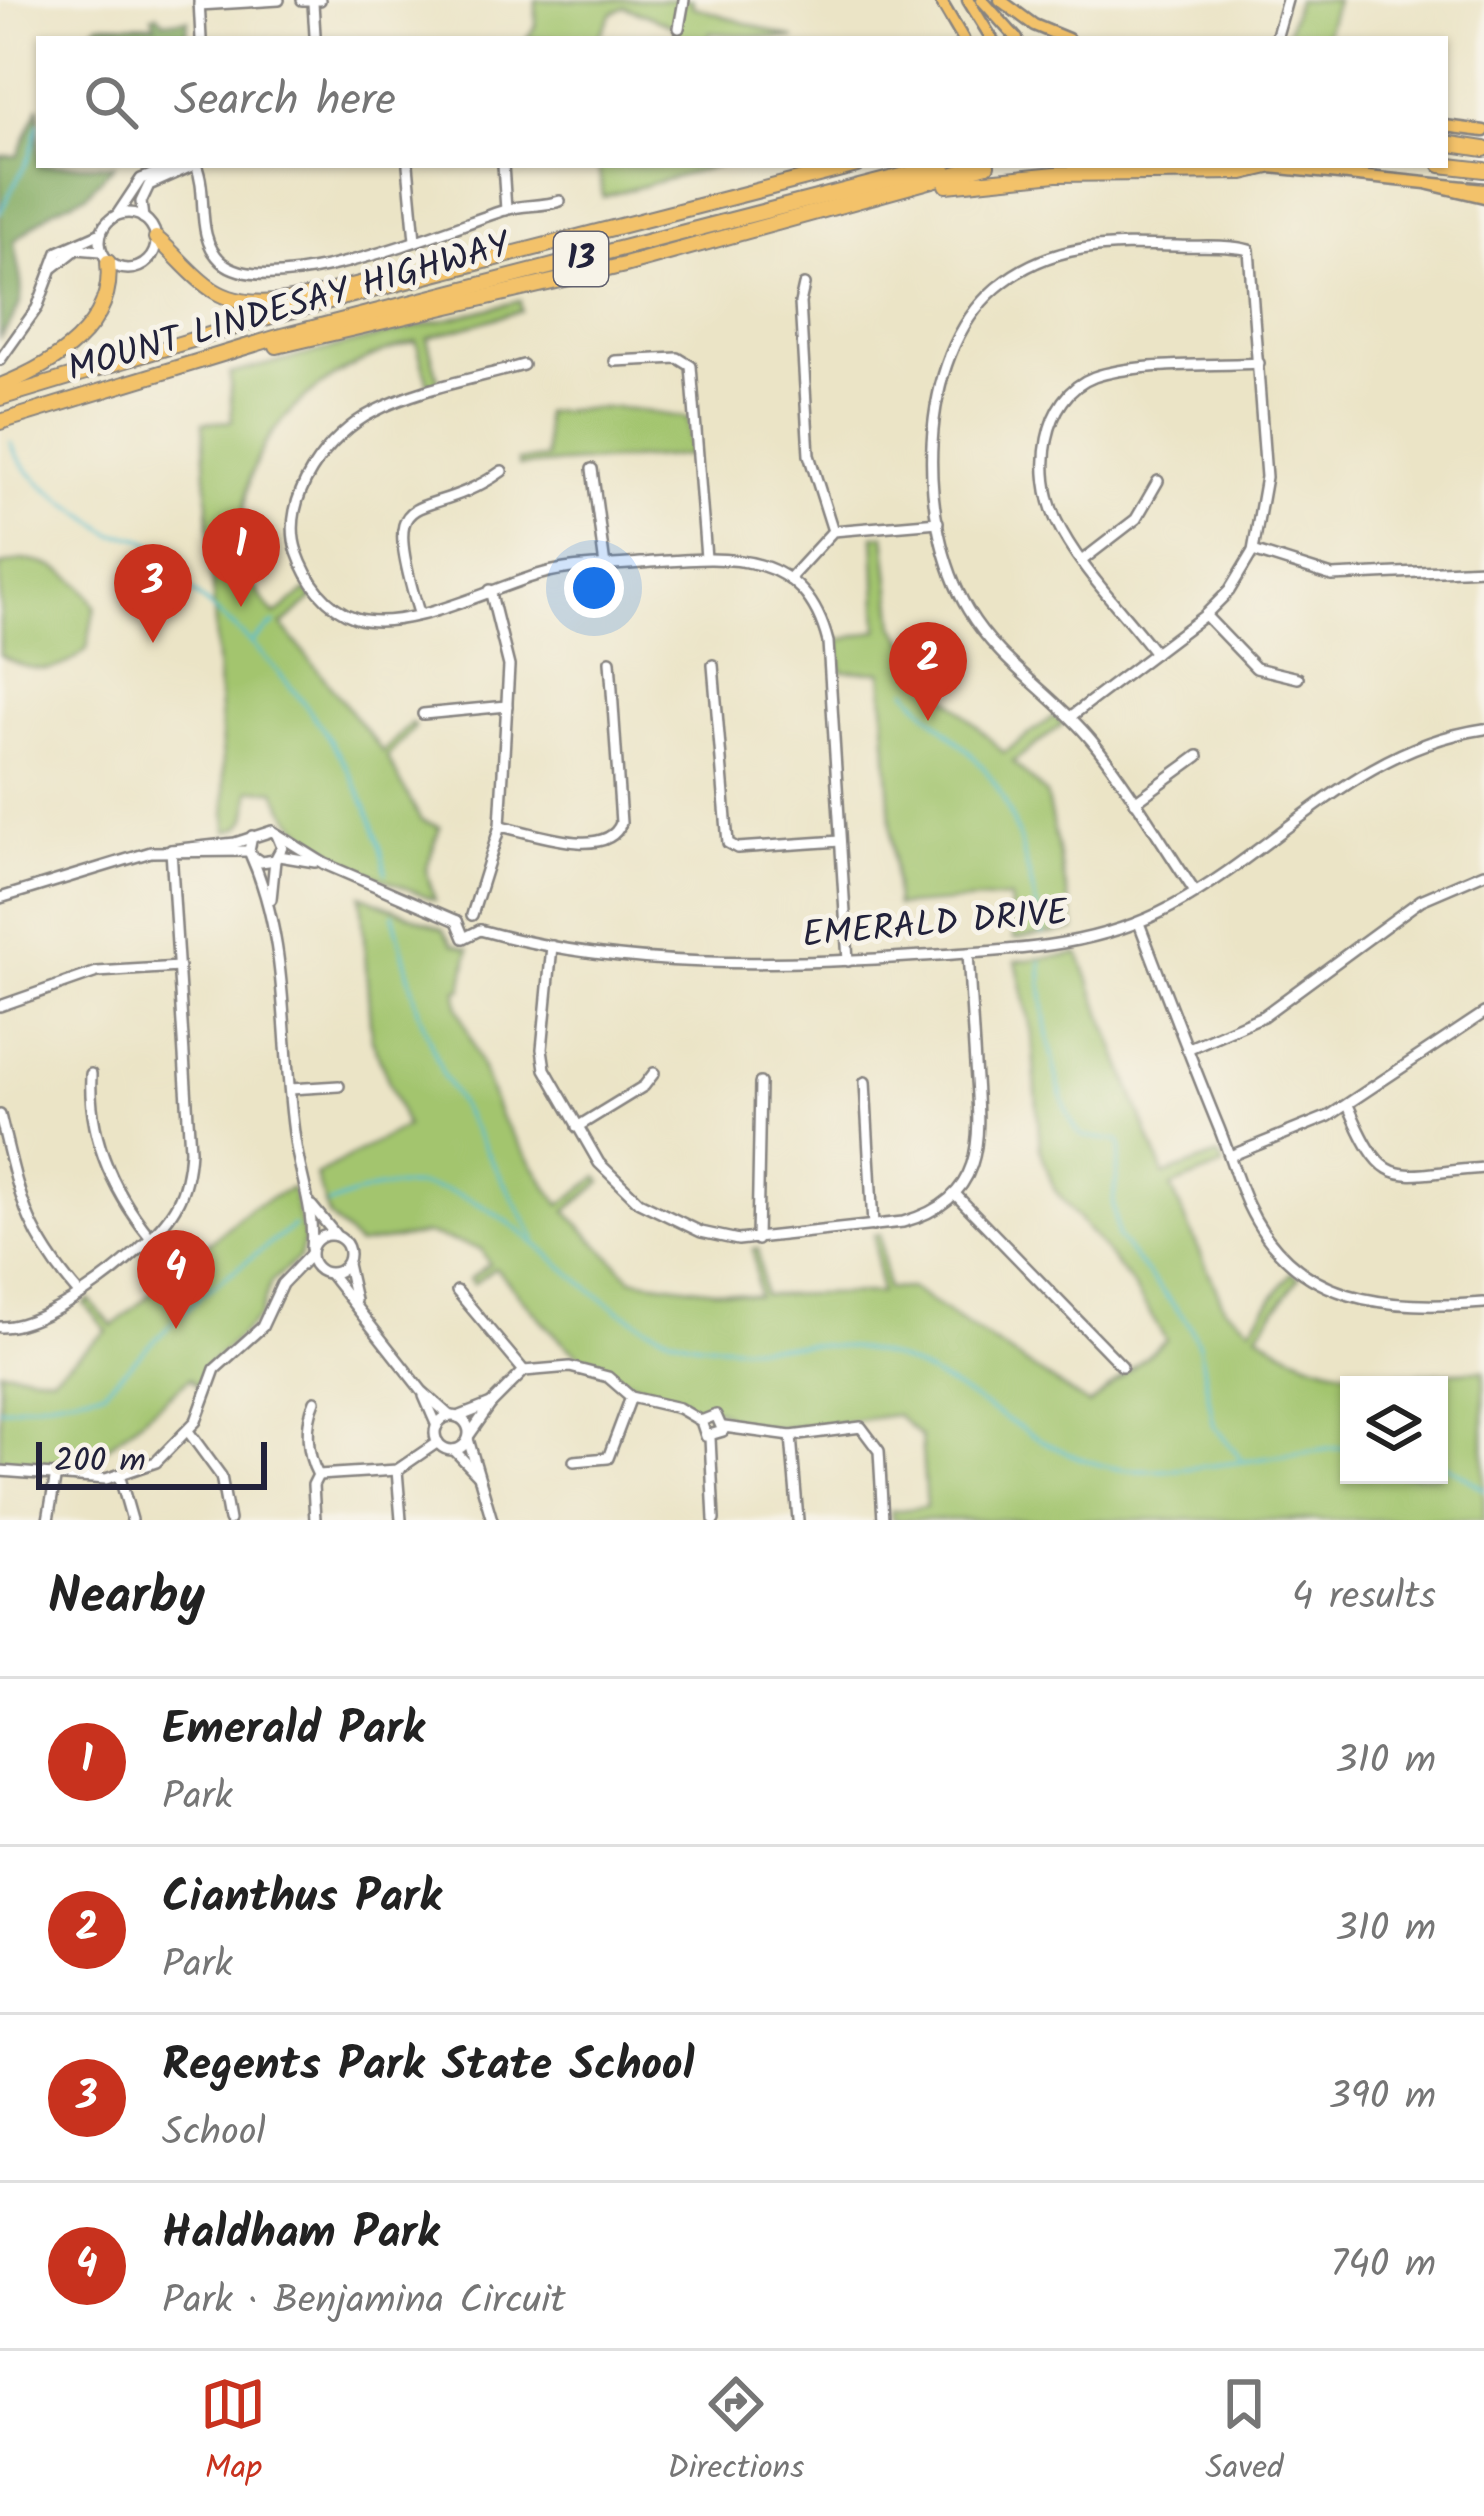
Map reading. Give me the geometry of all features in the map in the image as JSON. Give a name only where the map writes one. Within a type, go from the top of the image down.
[{"type":"highway","points":[[1448,143],[1484,148]]},
{"type":"highway","points":[[1448,166],[1484,170]]},
{"type":"highway","name":"MOUNT LINDESAY HIGHWAY","points":[[0,422],[218,353],[932,168]]},
{"type":"highway","points":[[218,353],[356,331],[901,193],[977,168]]},
{"type":"highway","points":[[901,193],[1026,176],[1260,168]]},
{"type":"highway","name":"MOUNT LINDESAY HIGHWAY","points":[[0,398],[182,340],[835,169]]},
{"type":"highway","points":[[156,238],[210,288],[242,302],[265,303],[403,274],[430,275]]},
{"type":"highway","points":[[0,386],[52,362],[82,336],[110,286],[105,256]]},
{"type":"main road","points":[[940,0],[961,36]]},
{"type":"main road","points":[[968,0],[990,36]]},
{"type":"main road","points":[[982,0],[1014,36]]},
{"type":"main road","points":[[1000,0],[1034,26],[1060,36]]},
{"type":"main road","points":[[1448,126],[1484,131]]},
{"type":"main road","points":[[1291,168],[1415,179],[1484,193]]},
{"type":"street","points":[[201,36],[199,2],[279,0]]},
{"type":"street","points":[[679,28],[684,0]]},
{"type":"street","points":[[1277,36],[1287,0]]},
{"type":"street","points":[[312,1],[314,35]]},
{"type":"street","points":[[0,360],[28,325],[53,258],[64,246],[101,233],[141,178],[169,168]]},
{"type":"street","points":[[50,272],[69,252],[105,256],[137,268],[154,254],[156,238],[143,218],[142,195],[149,185],[188,168]]},
{"type":"street","points":[[196,168],[208,242],[237,272],[279,274],[415,240],[506,210],[560,200]]},
{"type":"street","points":[[408,168],[415,240]]},
{"type":"street","points":[[503,168],[506,210]]},
{"type":"street","points":[[117,215],[143,218]]},
{"type":"street","points":[[101,233],[105,256]]},
{"type":"street","points":[[1070,717],[1205,615],[1228,591],[1252,551],[1266,478],[1249,250],[1100,244],[1038,260],[981,302],[943,364],[933,418],[938,522],[966,608],[1000,654],[1070,717],[1195,892]]},
{"type":"street","points":[[804,284],[800,304],[809,455],[833,531]]},
{"type":"street","points":[[615,361],[678,358],[691,366],[706,558]]},
{"type":"street","points":[[1155,653],[1055,517],[1047,434],[1061,399],[1106,374],[1259,363]]},
{"type":"street","points":[[523,365],[372,412],[356,423],[302,486],[293,540],[314,587],[354,617],[387,621],[545,572],[746,559],[789,579],[816,607],[828,641],[848,961]]},
{"type":"street","points":[[592,470],[605,566]]},
{"type":"street","points":[[419,613],[400,552],[403,526],[421,505],[502,471]]},
{"type":"street","points":[[1084,559],[1136,519],[1157,481]]},
{"type":"street","points":[[789,579],[833,531],[938,522]]},
{"type":"street","points":[[1252,551],[1332,576],[1484,568]]},
{"type":"street","points":[[480,930],[472,915],[500,826],[507,706],[508,651],[490,590]]},
{"type":"street","points":[[1205,615],[1256,668],[1298,678]]},
{"type":"street","points":[[500,826],[600,844],[617,833],[621,823],[610,661]]},
{"type":"street","points":[[713,665],[728,843],[737,848],[840,841]]},
{"type":"street","points":[[422,714],[507,706]]},
{"type":"street","name":"EMERALD DRIVE","points":[[457,921],[464,938],[480,930],[552,946],[749,964],[1063,945],[1138,922],[1195,892],[1356,775],[1429,742],[1484,729]]},
{"type":"street","points":[[1135,802],[1198,756]]},
{"type":"street","points":[[0,898],[127,857],[252,836],[261,830],[325,864],[457,921],[472,915]]},
{"type":"street","points":[[271,904],[276,834]]},
{"type":"street","points":[[252,836],[251,854],[271,904],[282,961],[290,1089],[309,1202],[311,1252],[422,1391],[437,1426],[438,1442]]},
{"type":"street","points":[[172,850],[251,854],[261,862],[277,858],[325,864]]},
{"type":"street","points":[[0,1328],[50,1317],[150,1237],[176,1207],[189,1169],[172,850]]},
{"type":"street","points":[[1187,1049],[1263,1016],[1420,900],[1484,873]]},
{"type":"street","points":[[1138,922],[1260,1226],[1287,1259],[1323,1285],[1391,1306],[1484,1303]]},
{"type":"street","points":[[552,946],[542,1049],[553,1089],[607,1173],[639,1202],[701,1232],[757,1240],[923,1216],[955,1194],[972,1168],[980,1131],[968,953]]},
{"type":"street","points":[[0,1006],[81,975],[179,968]]},
{"type":"street","points":[[1230,1156],[1348,1105],[1484,1012]]},
{"type":"street","points":[[577,1126],[644,1086],[654,1073]]},
{"type":"street","points":[[91,1074],[90,1096],[109,1178],[150,1237]]},
{"type":"street","points":[[865,1082],[873,1226]]},
{"type":"street","points":[[757,1240],[760,1083]]},
{"type":"street","points":[[290,1089],[339,1086]]},
{"type":"street","points":[[1348,1105],[1370,1158],[1381,1168],[1397,1174],[1484,1168]]},
{"type":"street","points":[[0,1115],[25,1216],[44,1255],[80,1295]]},
{"type":"street","points":[[955,1194],[1122,1366]]},
{"type":"street","points":[[309,1202],[321,1224],[346,1246],[357,1305]]},
{"type":"street","points":[[0,1471],[120,1478],[156,1462],[188,1431],[215,1369],[262,1327],[290,1277],[322,1237],[339,1238]]},
{"type":"street","points":[[290,1277],[327,1273],[347,1262]]},
{"type":"street","points":[[457,1291],[524,1371]]},
{"type":"street","points":[[454,1450],[524,1371],[587,1369],[608,1377],[631,1396],[679,1408],[700,1421]]},
{"type":"street","points":[[422,1391],[454,1416],[469,1437],[492,1520]]},
{"type":"street","points":[[574,1461],[608,1458],[631,1396]]},
{"type":"street","points":[[314,1401],[308,1417],[317,1474],[315,1520]]},
{"type":"street","points":[[437,1426],[490,1404]]},
{"type":"street","points":[[700,1421],[713,1414],[724,1427],[791,1436],[852,1427],[867,1432],[879,1451],[883,1520]]},
{"type":"street","points":[[700,1421],[701,1432],[710,1438]]},
{"type":"street","points":[[710,1438],[724,1427]]},
{"type":"street","points":[[188,1431],[221,1475],[229,1520]]},
{"type":"street","points":[[791,1436],[798,1520]]},
{"type":"street","points":[[710,1438],[714,1520]]},
{"type":"street","points":[[438,1442],[454,1450],[481,1479]]},
{"type":"street","points":[[317,1474],[397,1470],[438,1442]]},
{"type":"street","points":[[397,1470],[401,1520]]},
{"type":"street","points":[[48,1520],[56,1474]]},
{"type":"street","points":[[120,1478],[132,1520]]},
{"type":"green space","points":[[536,0],[693,0],[692,6],[786,36],[679,36],[671,25],[625,7],[612,13],[600,36],[528,36],[536,25]]},
{"type":"green space","points":[[1297,0],[1336,0],[1325,36],[1286,36]]},
{"type":"green space","points":[[157,14],[164,22],[188,19],[187,35],[85,36],[99,24],[155,25],[152,16]]},
{"type":"green space","points":[[36,113],[36,168],[111,168],[86,195],[53,210],[14,241],[21,301],[0,337],[0,156],[18,156]]},
{"type":"green space","points":[[598,168],[708,168],[603,197]]},
{"type":"green space","points":[[520,301],[521,311],[427,338],[439,382],[428,384],[416,341],[351,367],[321,386],[272,433],[246,495],[246,558],[259,594],[275,615],[307,590],[313,598],[282,625],[383,752],[411,723],[415,727],[387,757],[421,820],[440,827],[426,870],[435,900],[322,846],[287,812],[275,790],[250,790],[245,822],[227,831],[203,423],[232,421],[230,374]]},
{"type":"green space","points":[[616,407],[688,418],[690,455],[519,466],[518,461],[546,458],[544,412]]},
{"type":"green space","points":[[885,535],[895,626],[938,688],[1004,753],[1054,716],[1063,724],[1013,762],[1046,794],[1075,930],[1014,939],[1010,898],[896,906],[882,672],[841,671],[838,641],[878,630],[874,536]]},
{"type":"green space","points":[[22,560],[65,572],[95,606],[87,649],[56,668],[35,669],[0,655],[0,566]]},
{"type":"green space","points":[[361,895],[443,929],[453,944],[469,949],[462,989],[457,989],[458,1006],[500,1116],[560,1205],[598,1177],[602,1182],[566,1211],[632,1279],[758,1296],[753,1249],[758,1248],[764,1295],[880,1293],[874,1235],[880,1234],[887,1289],[910,1288],[1089,1405],[1166,1340],[1129,1280],[1054,1189],[1040,1148],[1032,1033],[1016,961],[1079,954],[1164,1175],[1218,1155],[1223,1166],[1171,1187],[1225,1308],[1251,1327],[1292,1272],[1299,1278],[1258,1333],[1284,1350],[1311,1362],[1366,1373],[1484,1370],[1484,1520],[892,1520],[891,1511],[926,1507],[921,1437],[897,1415],[780,1428],[736,1420],[717,1409],[698,1412],[580,1356],[495,1268],[473,1284],[469,1279],[489,1264],[481,1249],[427,1234],[358,1245],[329,1217],[316,1175],[406,1126],[371,1037]]},
{"type":"green space","points":[[292,1188],[304,1239],[300,1257],[271,1282],[259,1317],[205,1368],[198,1386],[190,1378],[96,1457],[94,1468],[0,1461],[0,1370],[52,1376],[107,1331],[84,1304],[89,1300],[113,1326],[164,1282],[142,1256],[159,1242],[181,1267],[250,1208]]},
{"type":"waterway","points":[[0,212],[30,156],[36,134]]},
{"type":"waterway","points":[[11,443],[29,472],[55,495],[113,535],[140,538],[158,550],[190,589],[239,631],[292,689],[352,777],[367,808],[386,873]]},
{"type":"waterway","points":[[253,641],[275,623]]},
{"type":"waterway","points":[[907,690],[978,761],[999,790],[1022,850],[1043,934]]},
{"type":"waterway","points":[[393,914],[419,1013],[443,1075],[536,1239]]},
{"type":"waterway","points":[[1041,961],[1051,1053],[1064,1104],[1082,1136],[1118,1141],[1121,1146],[1113,1203],[1118,1238],[1189,1324],[1199,1345],[1214,1426],[1241,1458]]},
{"type":"waterway","points":[[328,1205],[383,1187],[431,1187],[472,1200],[509,1223],[619,1310],[661,1333],[710,1345],[835,1346],[894,1358],[957,1389],[1048,1444],[1114,1468],[1196,1468],[1340,1448]]},
{"type":"waterway","points":[[0,1409],[103,1391],[200,1296],[294,1226]]},
{"type":"waterway","points":[[1448,1466],[1484,1489]]},
{"type":"place","name":"Emerald Park","points":[[241,607]]},
{"type":"place","name":"Regents Park State School","points":[[153,643]]},
{"type":"place","name":"Cianthus Park","points":[[928,721]]},
{"type":"place","name":"Haldham Park","points":[[176,1329]]}]
